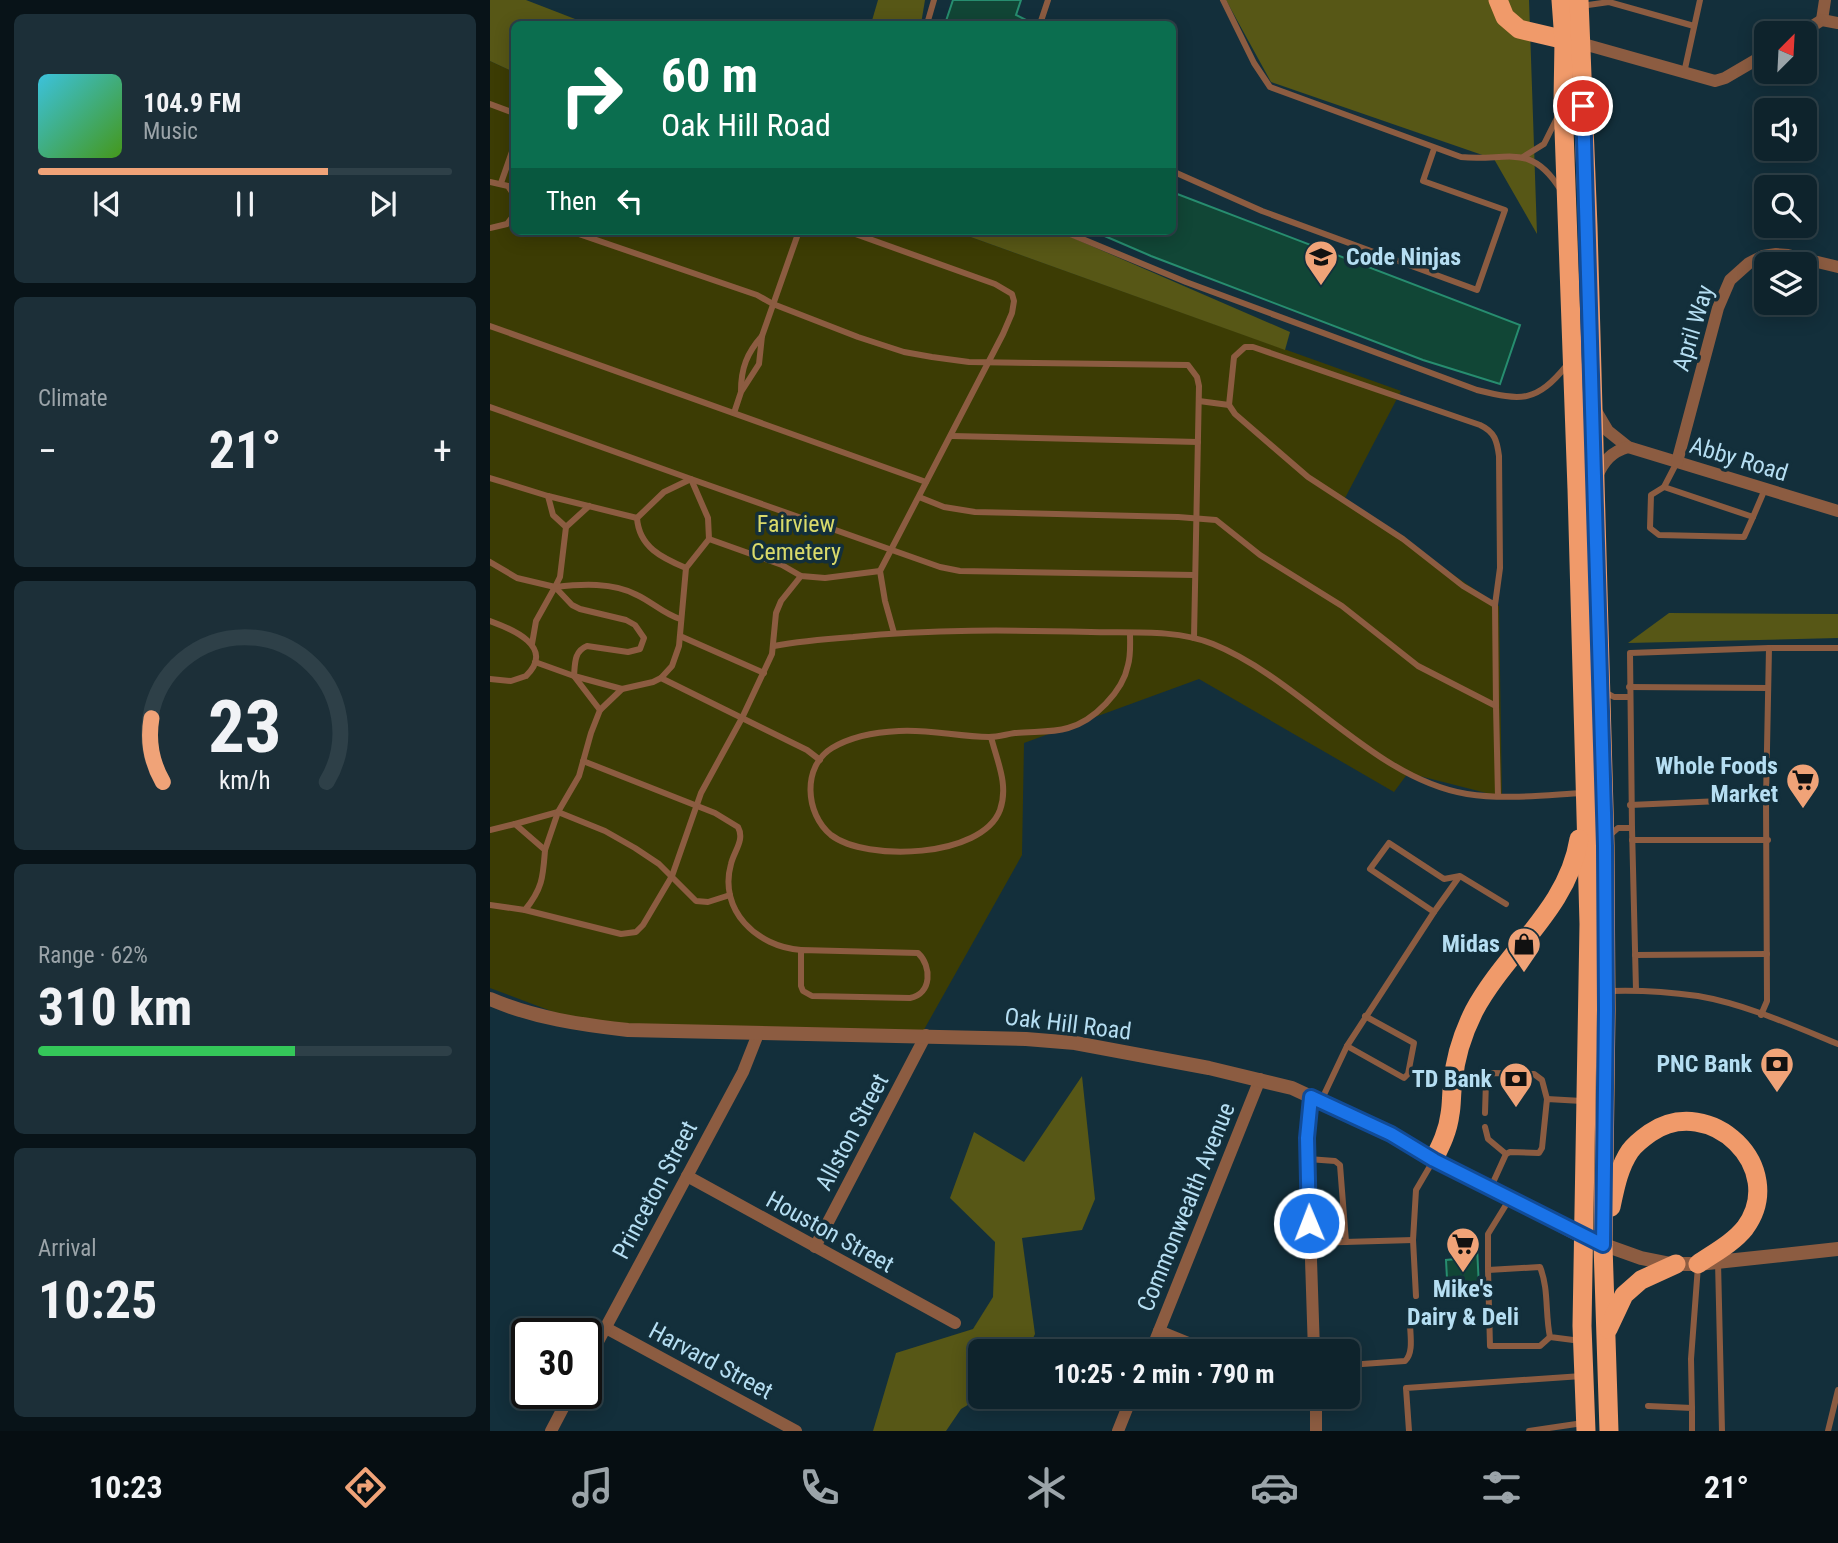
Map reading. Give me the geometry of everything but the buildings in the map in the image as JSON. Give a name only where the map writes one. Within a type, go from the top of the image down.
[{"type":"highway","points":[[1498,0],[1505,17],[1519,29],[1572,42]]},
{"type":"highway","points":[[1573,2],[1572,42],[1588,227],[1605,846],[1606,991],[1594,1242],[1583,1342],[1585,1427]]},
{"type":"highway","points":[[1572,42],[1563,102],[1586,793],[1587,1102],[1594,1242],[1606,1334],[1609,1431]]},
{"type":"highway","points":[[1434,1160],[1445,1137],[1462,1039],[1474,1011],[1489,988],[1563,890],[1576,855],[1586,793]]},
{"type":"highway","points":[[1594,1242],[1630,1150],[1648,1135],[1668,1124],[1701,1122],[1729,1135],[1738,1143],[1753,1166],[1757,1188],[1746,1227],[1734,1239],[1698,1264]]},
{"type":"highway","points":[[1606,1334],[1624,1295],[1641,1280],[1676,1264]]},
{"type":"street","points":[[1822,20],[1825,0]]},
{"type":"street","points":[[1817,23],[1822,20],[1838,23]]},
{"type":"street","points":[[1572,42],[1715,81],[1754,61]]},
{"type":"street","name":"April Way","points":[[1677,462],[1718,308],[1730,281],[1749,263],[1763,256],[1776,254],[1838,267]]},
{"type":"street","name":"Abby Road","points":[[1591,403],[1608,431],[1628,447],[1838,511]]},
{"type":"street","points":[[1593,483],[1611,454],[1628,447]]},
{"type":"street","name":"Oak Hill Road","points":[[490,999],[513,1008],[590,1026],[628,1031],[1026,1039],[1075,1044],[1260,1079],[1292,1088],[1391,1134],[1434,1160],[1594,1242]]},
{"type":"street","name":"Princeton Street","points":[[602,1335],[743,1072],[758,1034]]},
{"type":"street","name":"Allston Street","points":[[814,1247],[926,1035]]},
{"type":"street","name":"Commonwealth Avenue","points":[[1156,1339],[1260,1079]]},
{"type":"street","points":[[1314,1339],[1307,1138],[1316,1099]]},
{"type":"street","name":"Houston Street","points":[[687,1176],[955,1323]]},
{"type":"street","points":[[1594,1242],[1641,1258],[1676,1264],[1838,1249]]},
{"type":"street","name":"Harvard Street","points":[[606,1328],[796,1431]]},
{"type":"street","points":[[1159,1331],[1179,1339]]},
{"type":"street","points":[[551,1431],[563,1409]]},
{"type":"street","points":[[1118,1431],[1127,1409]]},
{"type":"street","points":[[1315,1409],[1316,1431]]},
{"type":"lane","points":[[928,21],[934,0]]},
{"type":"lane","points":[[1041,21],[1048,0]]},
{"type":"lane","points":[[1223,0],[1254,63],[1270,87],[1434,149],[1476,159],[1523,156],[1544,145],[1563,102]]},
{"type":"lane","points":[[1684,73],[1700,0]]},
{"type":"lane","points":[[1573,2],[1609,1],[1694,26]]},
{"type":"lane","points":[[490,104],[511,112]]},
{"type":"lane","points":[[1176,173],[1262,211],[1476,290],[1505,210],[1423,181],[1434,149]]},
{"type":"lane","points":[[501,183],[511,155]]},
{"type":"lane","points":[[1523,156],[1544,168],[1567,199]]},
{"type":"lane","points":[[490,182],[501,183],[511,190]]},
{"type":"lane","points":[[490,228],[501,227],[511,219]]},
{"type":"lane","points":[[582,235],[757,295],[773,304],[858,337],[904,352],[969,362],[1188,366],[1198,377],[1199,401],[1194,638]]},
{"type":"lane","points":[[734,413],[741,391],[759,364],[762,336],[798,235]]},
{"type":"lane","points":[[858,235],[995,284],[1013,294],[1014,301],[1012,313],[989,362],[880,571],[894,633]]},
{"type":"lane","points":[[1073,235],[1186,282],[1477,390],[1511,398],[1529,396],[1554,382],[1573,359]]},
{"type":"lane","points":[[490,326],[926,482]]},
{"type":"lane","points":[[741,391],[744,361],[762,336]]},
{"type":"lane","points":[[1228,405],[1234,357],[1245,347],[1253,347],[1487,428],[1497,441],[1500,568],[1495,605],[1498,796]]},
{"type":"lane","points":[[1199,401],[1228,405],[1308,477],[1402,539],[1463,586],[1495,605]]},
{"type":"lane","points":[[490,407],[940,567],[960,571],[1194,575]]},
{"type":"lane","points":[[952,436],[1198,442]]},
{"type":"lane","points":[[1677,462],[1664,487],[1651,495],[1650,528],[1659,535],[1744,537],[1765,489]]},
{"type":"lane","points":[[490,478],[548,496],[638,518]]},
{"type":"lane","points":[[686,568],[651,550],[638,527],[638,518],[664,492],[691,479]]},
{"type":"lane","points":[[535,662],[574,676],[622,688],[661,678],[671,666],[679,646],[686,568],[709,539],[708,518],[691,479]]},
{"type":"lane","points":[[1664,487],[1753,517]]},
{"type":"lane","points":[[548,496],[553,515],[566,527]]},
{"type":"lane","points":[[919,497],[944,507],[975,512],[1216,520],[1260,555],[1342,606],[1418,666],[1496,706]]},
{"type":"lane","points":[[532,644],[536,621],[560,577],[566,527],[589,506]]},
{"type":"lane","points":[[709,539],[782,565],[801,576],[825,578],[880,571]]},
{"type":"lane","points":[[490,562],[517,578],[555,587],[579,584],[621,589],[643,598],[669,616],[680,619]]},
{"type":"lane","points":[[490,905],[525,910],[621,934],[636,932],[643,925],[672,876],[701,793],[764,673],[774,646],[776,613],[801,576]]},
{"type":"lane","points":[[555,587],[572,605],[626,620],[635,625],[644,638],[643,645],[635,652],[593,646],[581,648],[577,654],[574,676],[600,710]]},
{"type":"lane","points":[[490,621],[522,634],[532,644],[535,652],[535,662],[526,676],[517,680],[490,679]]},
{"type":"lane","points":[[774,646],[791,642],[946,630],[1130,633],[1194,638],[1217,645],[1265,670],[1369,749],[1397,766],[1441,786],[1465,794],[1498,796],[1586,793]]},
{"type":"lane","points":[[990,737],[1004,783],[1000,810],[989,826],[960,843],[934,849],[873,849],[843,842],[831,835],[818,820],[811,804],[813,774],[820,760],[830,749],[850,740],[881,732],[919,730],[990,737],[1057,731],[1086,720],[1115,692],[1123,679],[1128,665],[1130,633]]},
{"type":"lane","points":[[680,636],[764,673]]},
{"type":"lane","points":[[1761,1015],[1767,1001],[1766,799],[1769,648]]},
{"type":"lane","points":[[1636,990],[1630,805],[1630,653],[1838,648]]},
{"type":"lane","points":[[661,678],[807,750],[820,760]]},
{"type":"lane","points":[[1600,680],[1603,689],[1614,697]]},
{"type":"lane","points":[[1629,687],[1768,688]]},
{"type":"lane","points":[[525,910],[543,880],[545,850],[558,812],[579,776],[600,710],[622,688]]},
{"type":"lane","points":[[1601,718],[1607,702],[1614,697],[1630,697]]},
{"type":"lane","points":[[583,761],[728,819],[741,832],[731,863],[730,895],[738,916],[750,931],[764,940],[788,949],[918,953],[927,965],[926,986],[920,994],[909,998],[812,996],[803,991],[801,986],[801,950]]},
{"type":"lane","points":[[1630,805],[1766,799]]},
{"type":"lane","points":[[490,830],[558,812],[624,841],[660,864],[700,903],[730,895]]},
{"type":"lane","points":[[1604,814],[1608,821],[1618,828],[1632,828]]},
{"type":"lane","points":[[514,824],[545,850]]},
{"type":"lane","points":[[1605,846],[1609,836],[1618,828]]},
{"type":"lane","points":[[1632,840],[1768,840]]},
{"type":"lane","points":[[1434,912],[1370,869],[1389,843],[1444,879],[1460,876],[1506,904]]},
{"type":"lane","points":[[1316,1099],[1365,1016],[1460,876]]},
{"type":"lane","points":[[1635,955],[1767,954]]},
{"type":"lane","points":[[1606,991],[1636,990],[1699,997],[1761,1015],[1838,1044]]},
{"type":"lane","points":[[1347,1046],[1404,1078],[1408,1074],[1414,1043],[1365,1016]]},
{"type":"lane","points":[[1485,1113],[1486,1081],[1493,1073],[1534,1074],[1542,1080],[1547,1100],[1541,1152],[1506,1154],[1488,1139],[1485,1128]]},
{"type":"lane","points":[[1547,1100],[1587,1102]]},
{"type":"lane","points":[[1491,1188],[1506,1154]]},
{"type":"lane","points":[[1308,1159],[1335,1161],[1340,1165],[1346,1242]]},
{"type":"lane","points":[[1416,1296],[1413,1240],[1416,1190],[1434,1160]]},
{"type":"lane","points":[[1510,1198],[1488,1234],[1490,1346],[1540,1346],[1549,1338],[1583,1342]]},
{"type":"lane","points":[[1310,1243],[1413,1240]]},
{"type":"lane","points":[[1718,1262],[1721,1431]]},
{"type":"lane","points":[[1692,1431],[1691,1359],[1698,1264]]},
{"type":"lane","points":[[1488,1270],[1540,1267],[1546,1281],[1546,1321],[1549,1338]]},
{"type":"lane","points":[[1360,1365],[1405,1361],[1410,1351],[1410,1323]]},
{"type":"lane","points":[[1409,1431],[1406,1388],[1584,1376]]},
{"type":"lane","points":[[1828,1431],[1838,1390]]},
{"type":"lane","points":[[1648,1406],[1692,1408]]},
{"type":"lane","points":[[1529,1431],[1585,1427]]},
{"type":"green space","name":"Fairview Cemetery","points":[[490,61],[511,71],[511,235],[965,235],[1401,391],[1344,500],[1499,606],[1502,797],[1408,773],[1394,792],[1199,679],[1024,743],[1022,855],[921,1035],[596,1028],[490,988]]},
{"type":"shaded area","points":[[490,0],[526,0],[580,21],[511,21],[511,71],[490,61]]},
{"type":"shaded area","points":[[878,0],[925,0],[922,21],[872,21]]},
{"type":"shaded area","points":[[1226,0],[1529,0],[1537,234],[1494,159],[1271,82]]},
{"type":"shaded area","points":[[965,235],[1066,235],[1290,332],[1285,350]]},
{"type":"shaded area","points":[[1669,613],[1838,614],[1838,638],[1628,643]]},
{"type":"shaded area","points":[[1082,1076],[1095,1199],[1082,1230],[1022,1238],[1035,1334],[1033,1339],[968,1339],[968,1405],[961,1409],[946,1431],[873,1431],[896,1353],[973,1329],[993,1297],[995,1242],[950,1198],[974,1132],[1024,1162]]},
{"type":"place","name":"Code Ninjas","points":[[1321,287]]},
{"type":"place","name":"Whole Foods Market","points":[[1803,810]]},
{"type":"place","name":"Midas","points":[[1524,974]]},
{"type":"place","name":"PNC Bank","points":[[1777,1094]]},
{"type":"place","name":"TD Bank","points":[[1516,1109]]},
{"type":"place","name":"Mike's Dairy & Deli","points":[[1463,1274]]},
{"type":"route","points":[[1309,1223],[1307,1138],[1311,1097],[1391,1134],[1434,1160],[1603,1245],[1605,846],[1583,106]]}]
